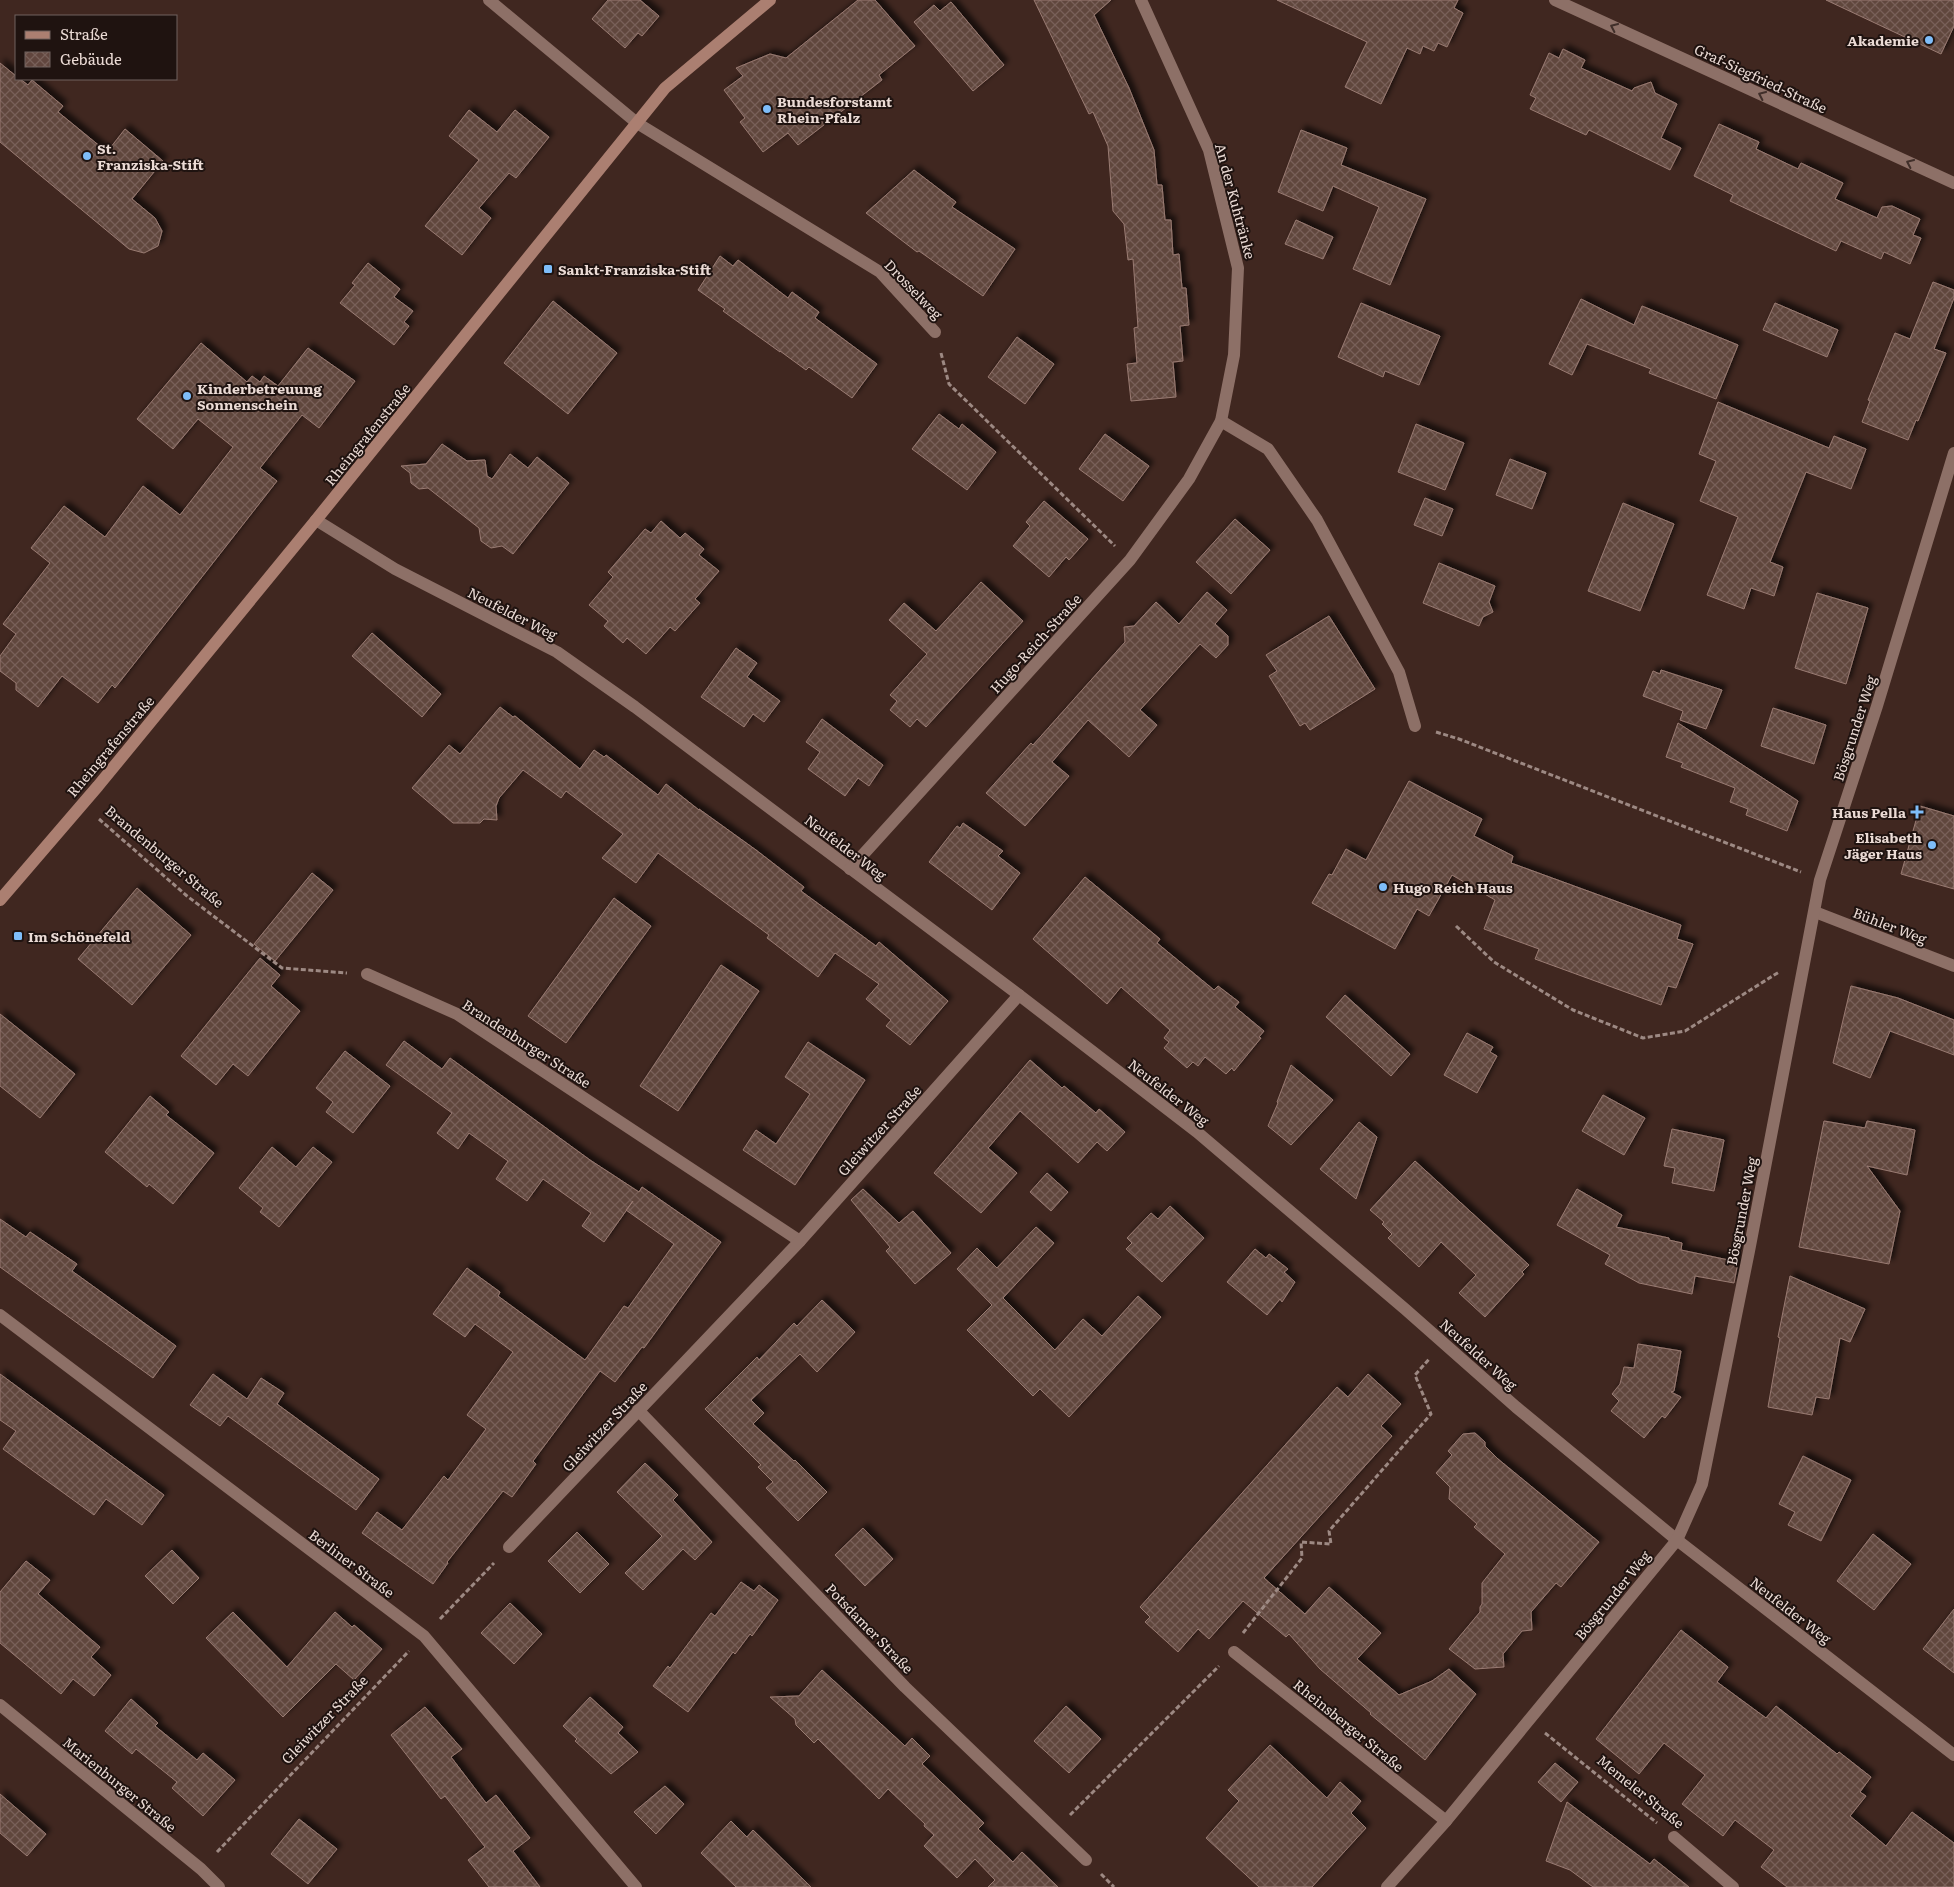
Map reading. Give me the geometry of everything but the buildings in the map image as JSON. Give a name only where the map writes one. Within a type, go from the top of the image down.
[{"type":"street","name":"Drosselweg","points":[[489,0],[637,123],[880,272],[935,332]]},
{"type":"street","name":"Rheingrafenstraße","points":[[0,900],[316,520],[665,88],[770,0]]},
{"type":"street","name":"An der Kuhtränke","points":[[1141,0],[1209,150],[1238,268],[1234,355],[1221,421]]},
{"type":"street","name":"Graf-Siegfried-Straße","points":[[1555,0],[1954,183]]},
{"type":"street","name":"Hugo-Reich-Straße","points":[[850,869],[1130,560],[1189,479],[1221,421]]},
{"type":"street","points":[[1221,421],[1268,449],[1317,520],[1398,672],[1416,726]]},
{"type":"street","name":"Bösgrunder Weg","points":[[1388,1887],[1446,1821],[1677,1540],[1702,1484],[1820,880],[1877,706],[1954,453]]},
{"type":"street","name":"Neufelder Weg","points":[[316,520],[395,568],[556,652],[635,707],[1019,995],[1197,1132],[1443,1342],[1516,1407],[1677,1540],[1954,1755]]},
{"type":"street","name":"Bühler Weg","points":[[1815,912],[1954,966]]},
{"type":"street","name":"Brandenburger Straße","points":[[367,974],[457,1014],[800,1241]]},
{"type":"street","name":"Gleiwitzer Straße","points":[[510,1548],[638,1410],[800,1241],[1019,995]]},
{"type":"street","name":"Berliner Straße","points":[[0,1315],[424,1636],[636,1887]]},
{"type":"street","name":"Potsdamer Straße","points":[[638,1410],[905,1687],[1086,1860]]},
{"type":"street","name":"Rheinsberger Straße","points":[[1234,1652],[1446,1821]]},
{"type":"street","name":"Marienburger Straße","points":[[0,1706],[201,1869],[219,1887]]},
{"type":"street","name":"Memeler Straße","points":[[1674,1837],[1733,1887]]},
{"type":"path","name":"Drosselweg","points":[[935,332],[950,384],[1130,560]]},
{"type":"path","points":[[1416,726],[1459,738],[1820,880]]},
{"type":"path","name":"Brandenburger Straße","points":[[81,804],[187,896],[282,968],[367,974]]},
{"type":"path","points":[[1456,926],[1494,962],[1573,1010],[1642,1038],[1685,1031],[1805,956]]},
{"type":"path","points":[[1055,1830],[1234,1652],[1244,1629],[1302,1558],[1300,1542],[1330,1544],[1329,1531],[1431,1414],[1415,1375],[1443,1342]]},
{"type":"path","name":"Gleiwitzer Straße","points":[[201,1869],[510,1548]]},
{"type":"path","name":"Memeler Straße","points":[[1529,1720],[1674,1837]]},
{"type":"place","name":"Akademie","points":[[1929,40]]},
{"type":"place","name":"Bundesforstamt Rhein-Pfalz","points":[[767,109]]},
{"type":"place","name":"St. Franziska-Stift","points":[[87,156]]},
{"type":"place","name":"Sankt-Franziska-Stift","points":[[548,269]]},
{"type":"place","name":"Kinderbetreuung Sonnenschein","points":[[187,396]]},
{"type":"place","name":"Haus Pella","points":[[1917,812]]},
{"type":"place","name":"Elisabeth Jäger Haus","points":[[1932,845]]},
{"type":"place","name":"Hugo Reich Haus","points":[[1383,887]]},
{"type":"place","name":"Im Schönefeld","points":[[18,936]]}]
